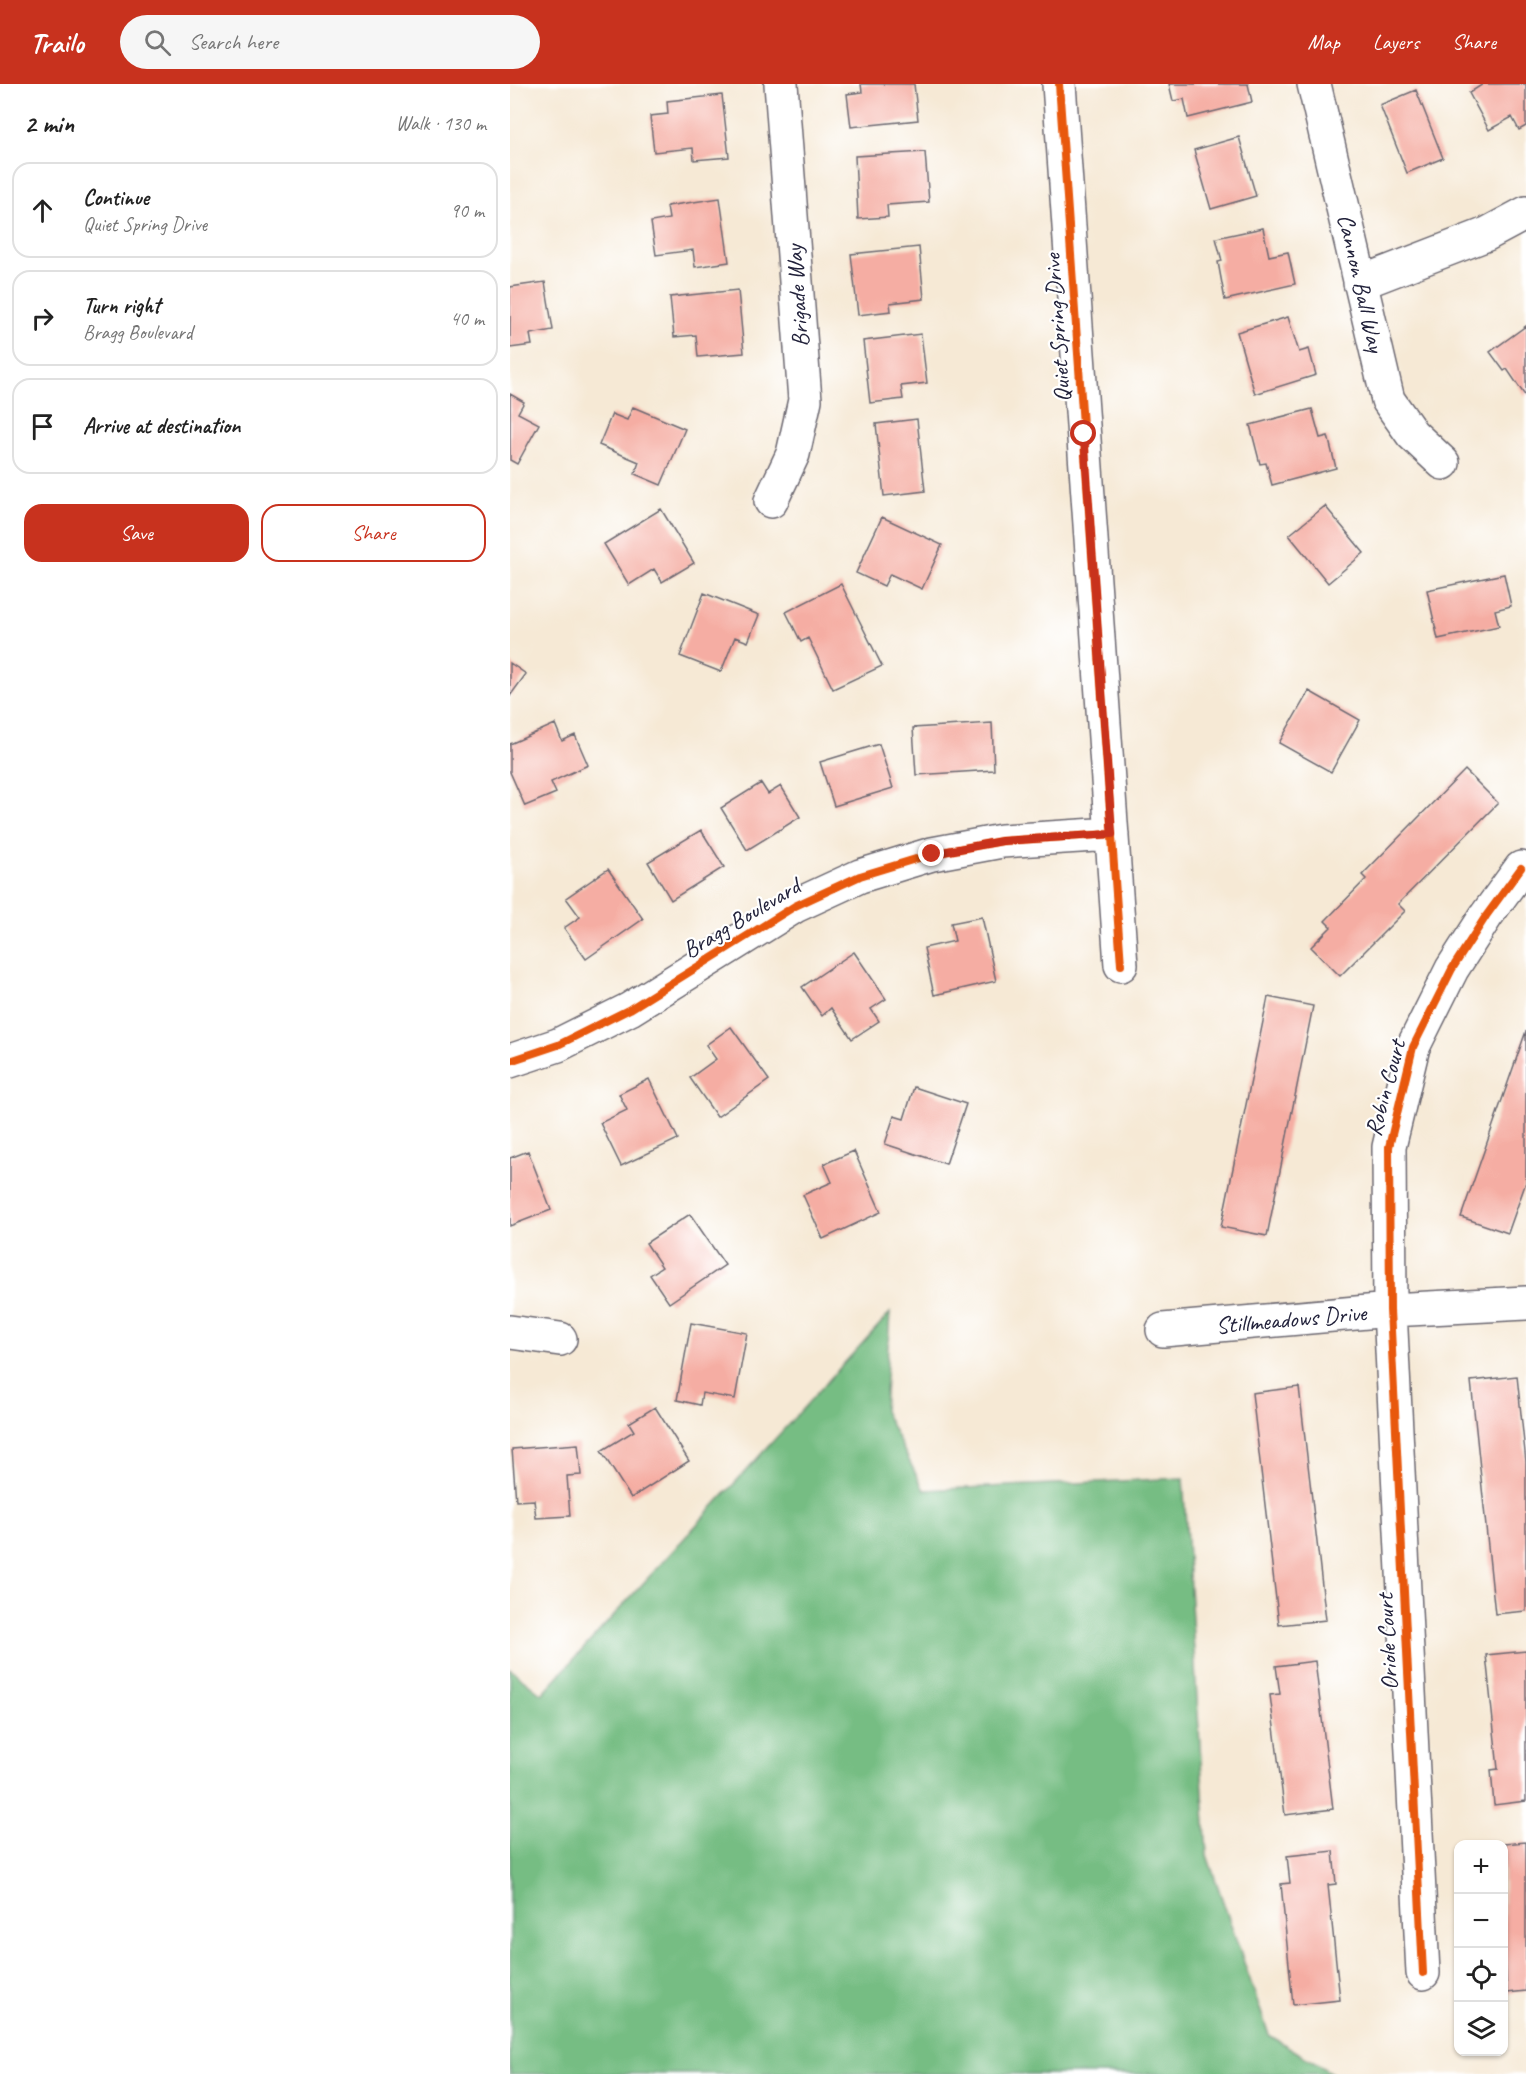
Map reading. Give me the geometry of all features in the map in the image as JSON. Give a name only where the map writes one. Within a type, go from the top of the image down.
[{"type":"street","name":"Brigade Way","points":[[771,501],[793,454],[805,400],[781,84]]},
{"type":"street","name":"Quiet Spring Drive","points":[[1059,84],[1121,964]]},
{"type":"street","name":"Cannon Ball Way","points":[[1314,84],[1388,400],[1412,434],[1443,463]]},
{"type":"street","points":[[1360,283],[1486,234],[1526,213]]},
{"type":"street","name":"Bragg Boulevard","points":[[510,1061],[558,1045],[630,1009],[795,906],[860,876],[932,854],[1002,841],[1112,834]]},
{"type":"street","name":"Robin Court","points":[[1390,1310],[1389,1147],[1413,1047],[1452,969],[1485,916],[1521,868]]},
{"type":"street","name":"Stillmeadows Drive","points":[[1164,1330],[1390,1310],[1526,1303]]},
{"type":"street","name":"Oriole Court","points":[[1390,1310],[1423,1973]]},
{"type":"street","points":[[510,1332],[560,1339]]},
{"type":"green space","points":[[890,1313],[884,1411],[924,1490],[1183,1478],[1207,1855],[1269,2035],[1333,2074],[510,2074],[510,1669],[542,1694]]},
{"type":"building","points":[[861,84],[914,84],[918,120],[851,127],[847,94],[862,92]]},
{"type":"building","points":[[1169,84],[1248,84],[1252,102],[1188,118],[1184,99],[1173,101]]},
{"type":"building","points":[[1483,84],[1526,84],[1526,126],[1519,130],[1512,117],[1489,130],[1469,93]]},
{"type":"building","points":[[1416,90],[1443,158],[1407,173],[1380,105]]},
{"type":"building","points":[[722,95],[729,157],[694,160],[693,148],[654,152],[650,116],[668,114],[667,101]]},
{"type":"building","points":[[1239,137],[1256,196],[1211,209],[1194,150]]},
{"type":"building","points":[[925,152],[929,202],[887,205],[888,217],[858,219],[855,156]]},
{"type":"building","points":[[720,198],[729,262],[695,267],[693,250],[656,255],[651,222],[669,219],[667,206]]},
{"type":"building","points":[[1263,228],[1269,256],[1288,252],[1295,284],[1225,300],[1218,262],[1222,261],[1216,238]]},
{"type":"building","points":[[919,247],[924,299],[890,303],[891,311],[858,315],[851,254]]},
{"type":"building","points":[[545,282],[553,330],[530,334],[532,345],[510,348],[510,287]]},
{"type":"building","points":[[738,290],[744,353],[698,357],[696,335],[674,337],[670,297]]},
{"type":"building","points":[[1288,317],[1299,352],[1309,349],[1316,375],[1255,394],[1237,332]]},
{"type":"building","points":[[1526,326],[1526,397],[1507,369],[1504,371],[1490,352]]},
{"type":"building","points":[[921,334],[927,383],[901,386],[903,399],[870,403],[863,341]]},
{"type":"building","points":[[510,394],[524,402],[518,413],[539,424],[517,464],[510,460]]},
{"type":"building","points":[[633,407],[685,429],[661,485],[635,474],[639,462],[599,445],[612,414],[627,420]]},
{"type":"building","points":[[1312,409],[1320,438],[1328,436],[1336,468],[1272,485],[1266,463],[1260,464],[1250,425]]},
{"type":"building","points":[[917,419],[925,491],[884,496],[876,424]]},
{"type":"building","points":[[1325,506],[1364,553],[1328,583],[1289,535]]},
{"type":"building","points":[[661,509],[694,563],[662,582],[654,569],[629,585],[604,544]]},
{"type":"building","points":[[882,517],[942,545],[922,589],[890,574],[884,586],[856,573]]},
{"type":"building","points":[[1504,574],[1511,606],[1495,610],[1499,626],[1438,639],[1427,590]]},
{"type":"building","points":[[841,584],[882,666],[833,689],[808,638],[801,642],[786,612]]},
{"type":"building","points":[[704,593],[759,615],[748,642],[735,637],[721,672],[680,656]]},
{"type":"building","points":[[510,663],[526,674],[510,696]]},
{"type":"building","points":[[1309,691],[1360,720],[1331,772],[1279,743]]},
{"type":"building","points":[[992,723],[994,770],[916,775],[913,728]]},
{"type":"building","points":[[555,724],[562,741],[575,735],[588,765],[551,782],[556,793],[525,806],[510,772],[510,744]]},
{"type":"building","points":[[879,744],[893,788],[834,806],[820,762]]},
{"type":"building","points":[[1465,770],[1498,803],[1398,904],[1405,911],[1340,976],[1311,947],[1331,927],[1325,921],[1366,879],[1362,875]]},
{"type":"building","points":[[761,783],[768,794],[781,786],[800,817],[747,850],[721,808]]},
{"type":"building","points":[[701,830],[724,867],[671,900],[648,862]]},
{"type":"building","points":[[608,869],[643,919],[586,959],[564,928],[580,917],[566,898]]},
{"type":"building","points":[[982,917],[996,981],[934,995],[924,948],[955,941],[951,923]]},
{"type":"building","points":[[854,952],[886,999],[871,1009],[879,1021],[852,1039],[831,1008],[822,1016],[802,987]]},
{"type":"building","points":[[1268,997],[1313,1006],[1267,1236],[1221,1227]]},
{"type":"building","points":[[731,1027],[769,1080],[717,1117],[690,1078],[716,1059],[706,1045]]},
{"type":"building","points":[[1526,1031],[1526,1182],[1508,1233],[1461,1217]]},
{"type":"building","points":[[649,1079],[678,1139],[621,1166],[600,1123],[627,1110],[619,1094]]},
{"type":"building","points":[[914,1087],[966,1104],[946,1164],[885,1144],[894,1116],[904,1119]]},
{"type":"building","points":[[528,1151],[551,1210],[510,1226],[510,1158]]},
{"type":"building","points":[[854,1151],[881,1212],[823,1239],[803,1195],[832,1182],[824,1164]]},
{"type":"building","points":[[690,1214],[725,1265],[669,1303],[650,1275],[662,1267],[646,1243]]},
{"type":"building","points":[[691,1323],[747,1333],[735,1399],[702,1393],[700,1405],[677,1400]]},
{"type":"building","points":[[1517,1376],[1526,1462],[1526,1611],[1495,1614],[1471,1381]]},
{"type":"building","points":[[1299,1387],[1326,1620],[1279,1625],[1252,1393]]},
{"type":"building","points":[[655,1407],[689,1461],[631,1498],[601,1451],[634,1431],[629,1423]]},
{"type":"building","points":[[578,1444],[581,1475],[567,1476],[570,1516],[536,1518],[534,1500],[516,1501],[512,1449]]},
{"type":"building","points":[[1526,1651],[1526,1801],[1494,1805],[1491,1770],[1498,1769],[1486,1655]]},
{"type":"building","points":[[1315,1661],[1333,1809],[1285,1815],[1270,1695],[1280,1694],[1276,1666]]},
{"type":"building","points":[[1526,1842],[1526,1991],[1508,1993],[1508,1894],[1508,1844]]},
{"type":"building","points":[[1333,1851],[1336,1884],[1328,1885],[1340,2000],[1293,2005],[1281,1884],[1290,1883],[1287,1856]]},
{"type":"cycle path","points":[[1059,84],[1121,965]]},
{"type":"cycle path","points":[[510,1061],[558,1045],[630,1009],[795,906],[860,876],[932,854],[1002,841],[1112,834]]},
{"type":"cycle path","points":[[1423,1973],[1390,1310],[1389,1147],[1413,1047],[1452,969],[1486,916],[1521,868]]},
{"type":"route","points":[[932,854],[1002,841],[1112,834],[1084,434]]}]
